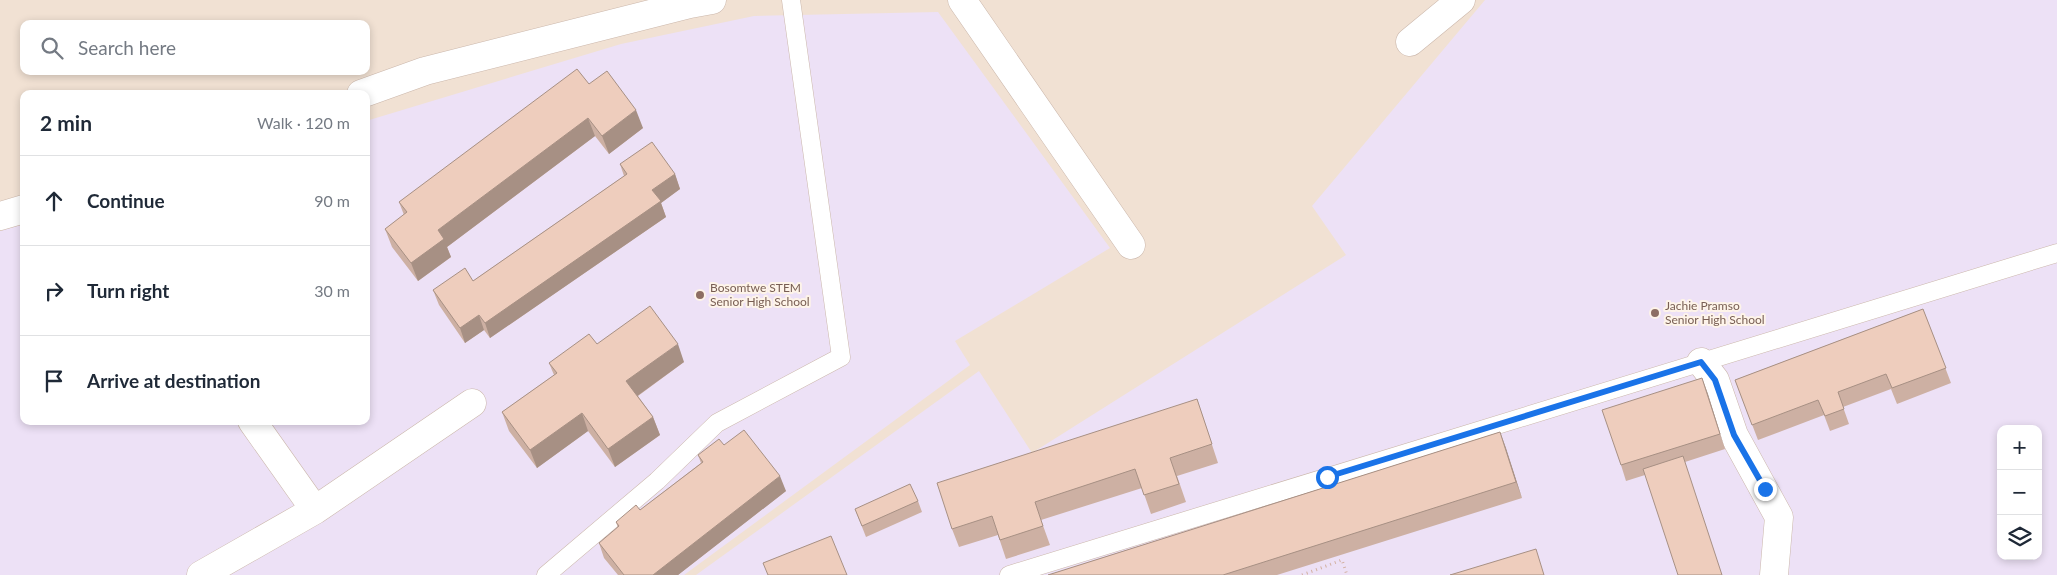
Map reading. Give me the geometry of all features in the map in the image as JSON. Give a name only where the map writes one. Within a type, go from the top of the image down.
[{"type":"street","points":[[370,91],[425,71],[712,0]]},
{"type":"street","points":[[962,0],[1131,245]]},
{"type":"street","points":[[1410,42],[1461,0]]},
{"type":"street","points":[[0,216],[20,210]]},
{"type":"street","points":[[1701,362],[1715,380],[1734,435],[1780,517],[1774,575]]},
{"type":"street","points":[[201,575],[315,510],[472,403]]},
{"type":"street","points":[[255,425],[315,510]]},
{"type":"lane","points":[[546,575],[657,481],[716,423],[841,357],[791,0]]},
{"type":"lane","points":[[1009,575],[2057,253]]},
{"type":"path","points":[[1302,575],[1342,560],[1347,575]]},
{"type":"shaded area","points":[[0,0],[2057,0],[2057,575],[0,575]]},
{"type":"shaded area","name":"Jachie Pramso Senior High School","points":[[1485,0],[2057,0],[2057,575],[696,575],[979,371],[1032,453],[1346,255],[1312,206]]},
{"type":"shaded area","name":"Bosomtwe STEM Senior High School","points":[[938,12],[1110,248],[955,341],[970,365],[684,575],[0,575],[0,231],[20,225],[20,425],[370,425],[370,120],[621,44],[754,16]]},
{"type":"building","points":[[577,69],[589,84],[607,71],[636,110],[602,136],[588,118],[438,230],[444,239],[411,263],[385,229],[407,212],[399,202]]},
{"type":"building","points":[[652,142],[675,174],[652,190],[661,201],[485,323],[479,315],[460,328],[433,290],[465,268],[473,281],[627,174],[620,164]]},
{"type":"building","points":[[650,306],[678,344],[626,381],[653,417],[608,449],[582,413],[530,450],[502,412],[557,373],[549,363],[589,334],[597,344]]},
{"type":"building","points":[[1923,309],[1946,368],[1892,388],[1886,374],[1838,392],[1844,409],[1825,416],[1818,400],[1752,425],[1735,380]]},
{"type":"building","points":[[1702,378],[1720,434],[1621,465],[1602,410]]},
{"type":"building","points":[[1197,399],[1212,444],[1170,458],[1179,484],[1144,495],[1135,469],[1035,502],[1043,526],[1000,540],[992,516],[952,529],[937,483]]},
{"type":"building","points":[[744,430],[780,476],[653,575],[624,575],[599,543],[619,526],[616,522],[636,505],[640,510],[703,462],[698,455],[719,439],[724,445]]},
{"type":"building","points":[[1500,432],[1516,482],[1223,575],[1048,575]]},
{"type":"building","points":[[1683,456],[1722,575],[1678,575],[1643,469]]},
{"type":"building","points":[[910,484],[918,501],[862,526],[855,509]]},
{"type":"building","points":[[831,536],[847,575],[768,575],[763,563]]},
{"type":"building","points":[[1536,549],[1544,575],[1450,575]]},
{"type":"place","name":"Bosomtwe STEM Senior High School","points":[[700,295]]},
{"type":"place","name":"Jachie Pramso Senior High School","points":[[1655,313]]},
{"type":"route","points":[[1327,477],[1701,362],[1715,380],[1734,435],[1765,489]]}]
